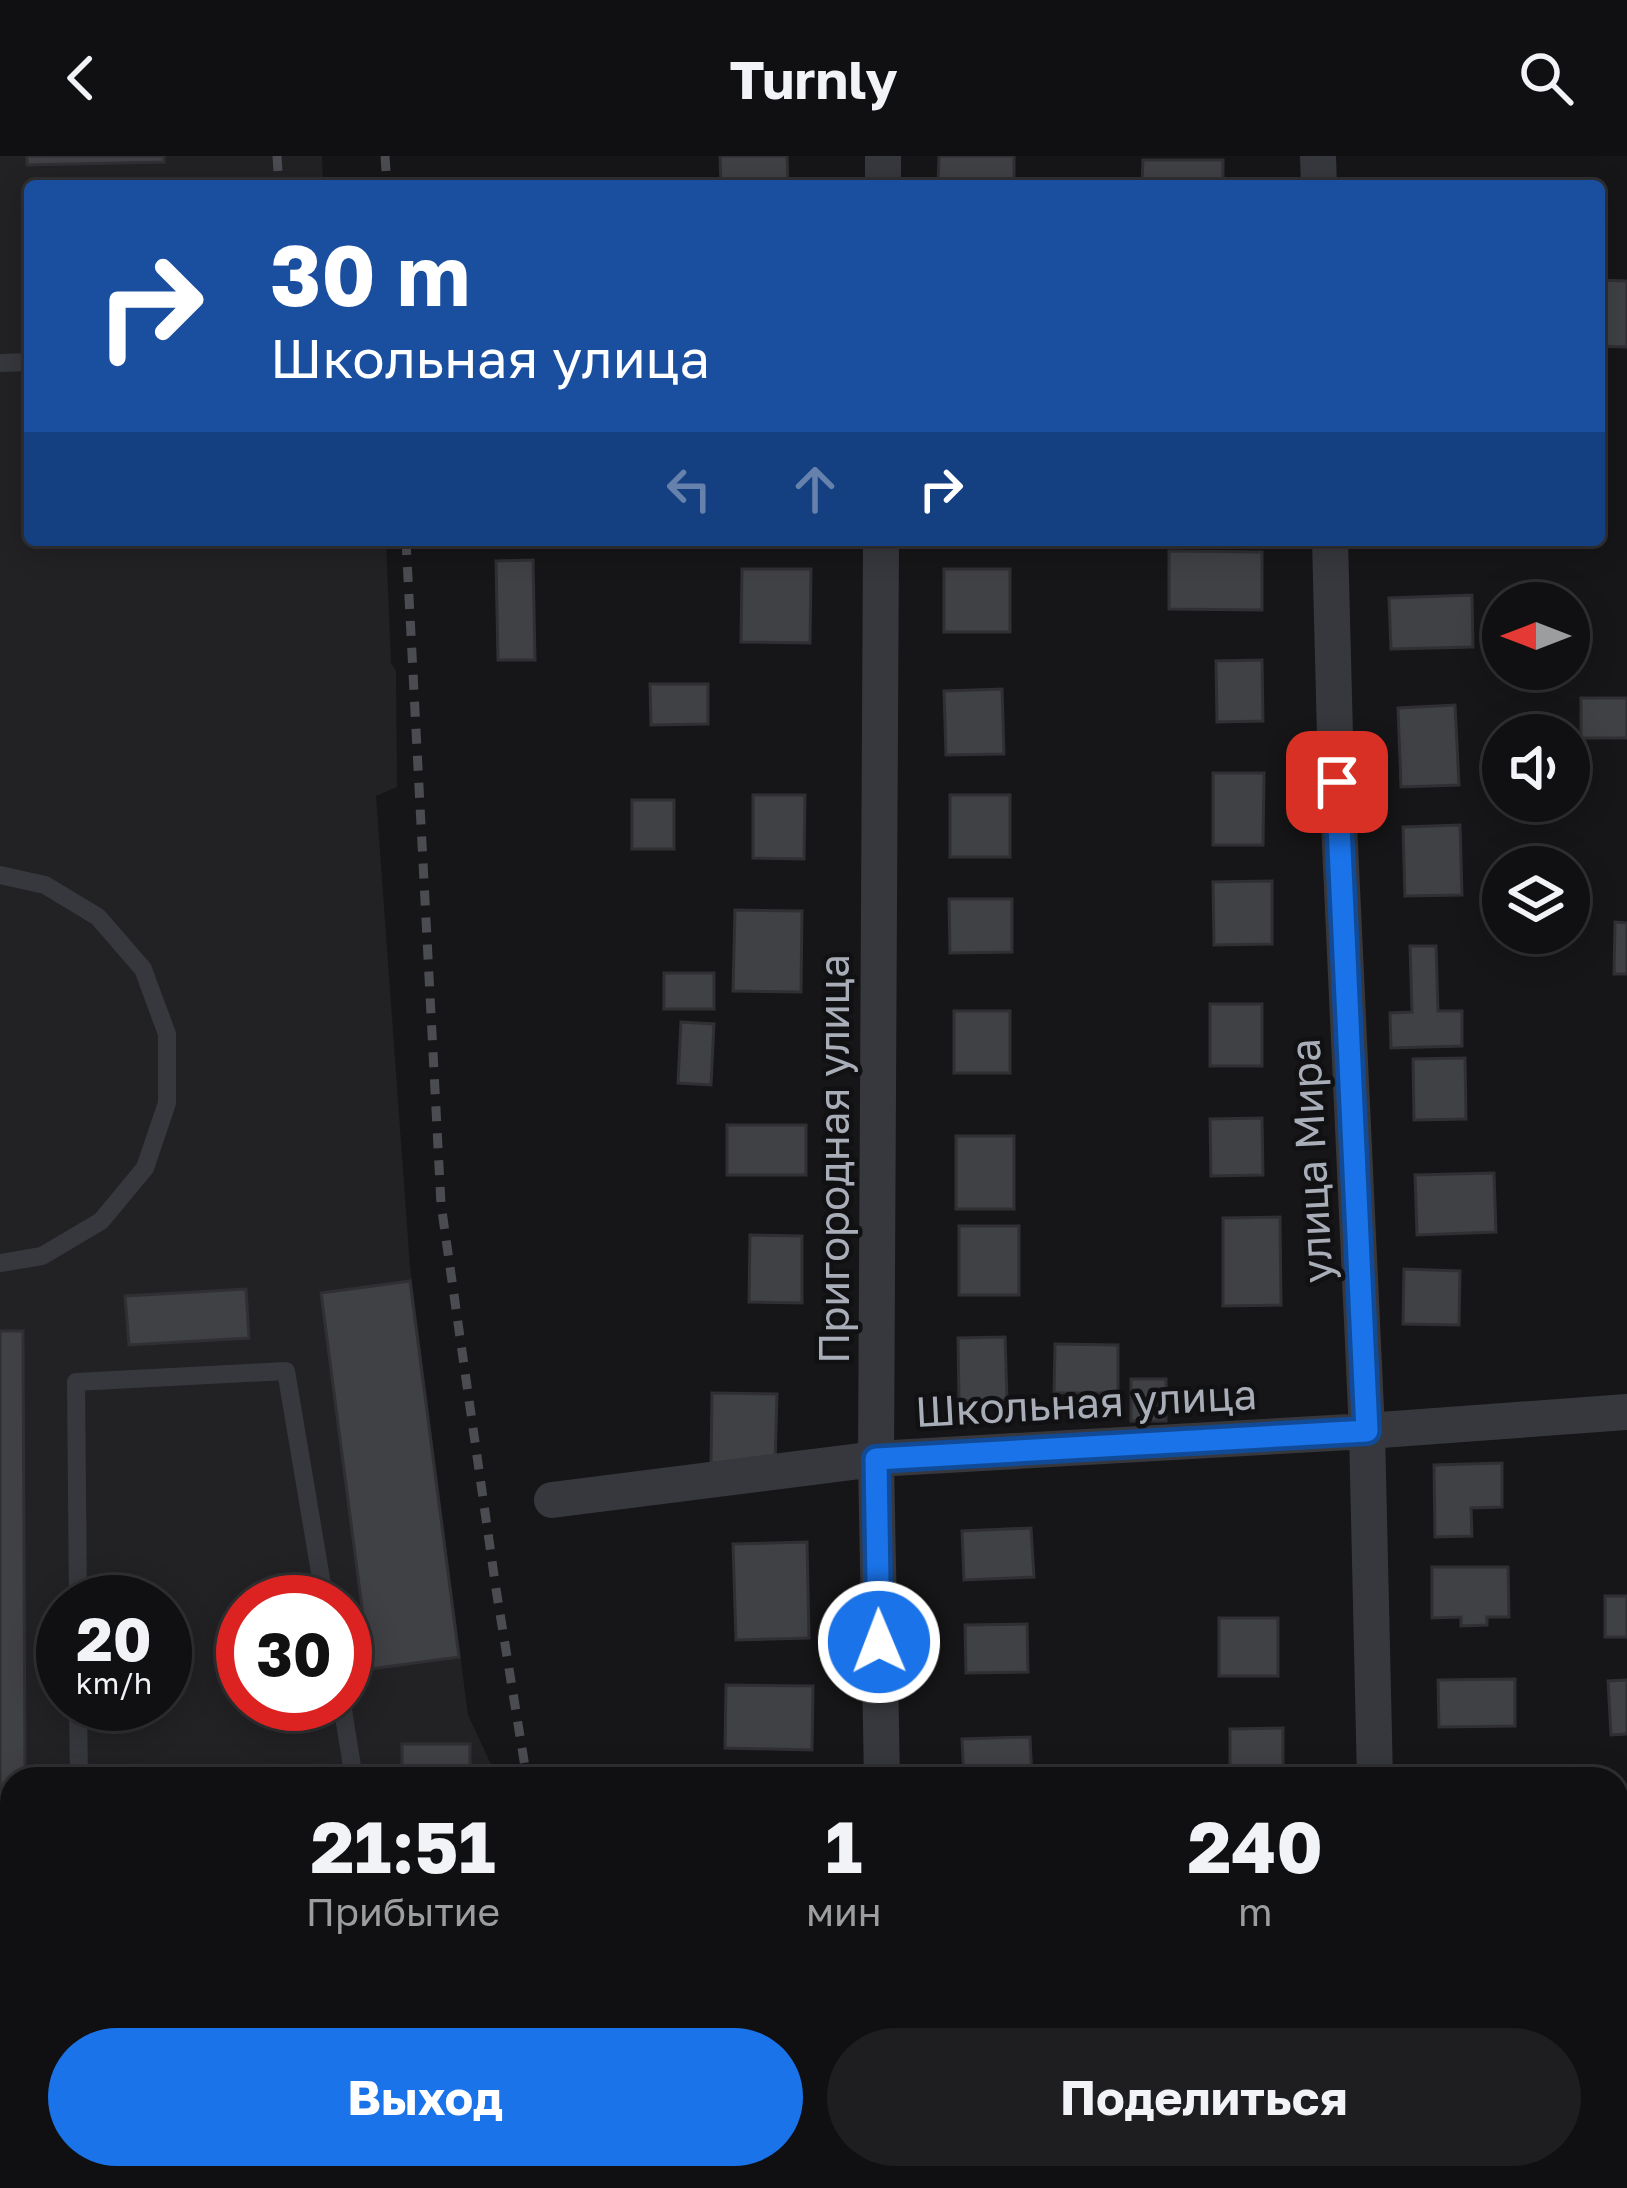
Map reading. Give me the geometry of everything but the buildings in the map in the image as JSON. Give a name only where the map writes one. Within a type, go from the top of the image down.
[{"type":"street","name":"Пригородная улица","points":[[881,546],[876,1459],[882,1767]]},
{"type":"street","name":"улица Мира","points":[[1330,546],[1367,1431],[1375,1767]]},
{"type":"street","name":"Школьная улица","points":[[552,1500],[876,1459],[1627,1412]]},
{"type":"lane","points":[[0,875],[45,885],[98,916],[143,969],[167,1034],[167,1103],[145,1168],[101,1221],[42,1256],[0,1264]]},
{"type":"lane","points":[[78,1575],[76,1382],[286,1371],[320,1575]]},
{"type":"lane","points":[[78,1731],[79,1767]]},
{"type":"lane","points":[[346,1731],[352,1767]]},
{"type":"shaded area","points":[[0,156],[322,156],[323,180],[24,180],[24,546],[386,546],[391,663],[396,671],[397,787],[376,796],[410,1267],[468,1715],[492,1767],[0,1767]]},
{"type":"railway","points":[[277,156],[279,180]]},
{"type":"railway","points":[[385,156],[387,180]]},
{"type":"railway","points":[[406,546],[441,1204],[525,1767]]},
{"type":"route","points":[[879,1642],[876,1459],[1367,1431],[1337,782]]}]
